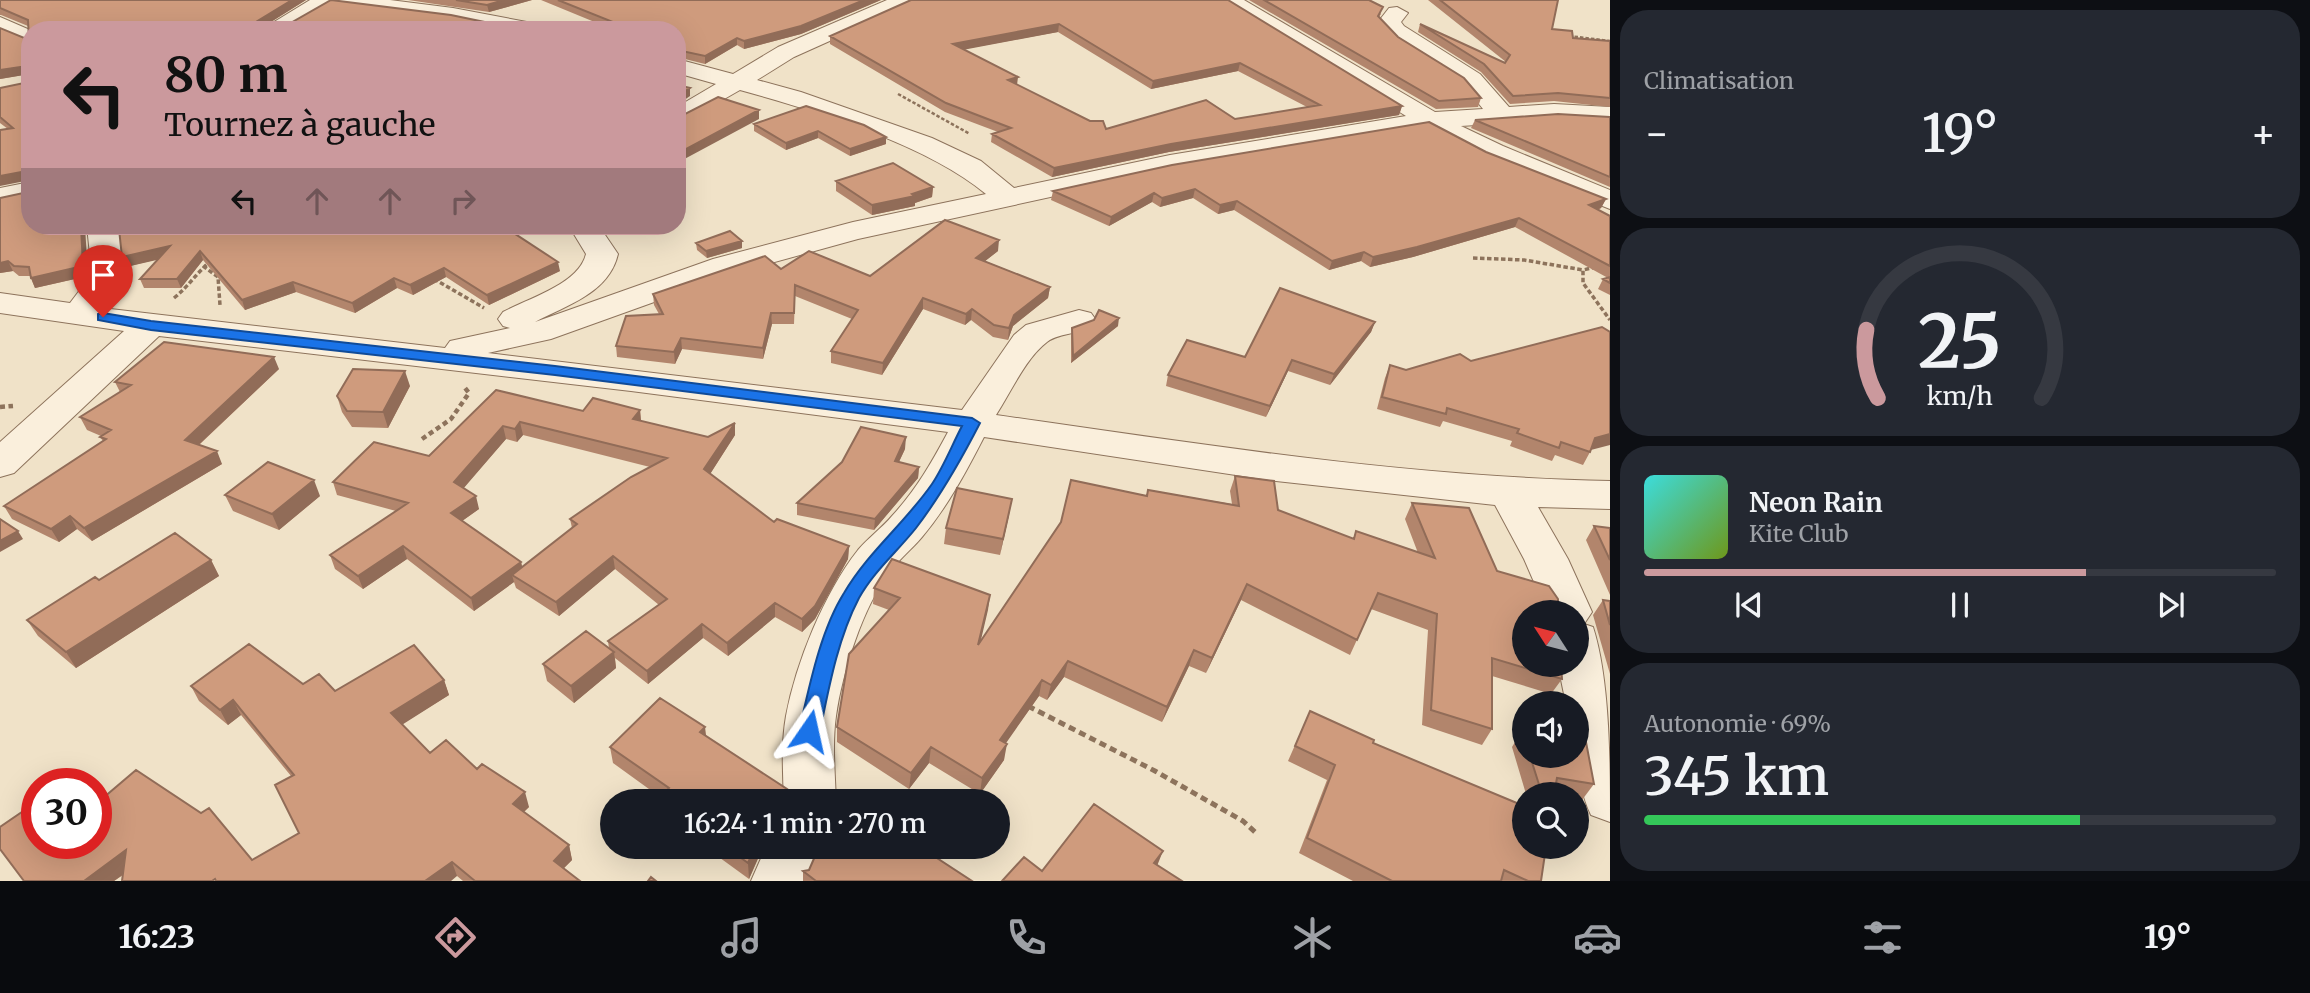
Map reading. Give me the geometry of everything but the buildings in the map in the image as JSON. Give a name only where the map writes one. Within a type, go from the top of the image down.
[{"type":"street","points":[[288,21],[326,0]]},
{"type":"street","points":[[337,0],[434,5],[497,21]]},
{"type":"street","points":[[686,113],[786,52],[905,0]]},
{"type":"street","points":[[1229,0],[1430,120],[1493,152],[1610,201]]},
{"type":"street","points":[[1397,13],[1389,22],[1397,32],[1464,73],[1480,86],[1494,108],[1503,115]]},
{"type":"street","points":[[0,24],[21,34]]},
{"type":"street","points":[[686,68],[740,80],[923,144],[971,167],[1008,197]]},
{"type":"street","points":[[441,353],[539,332],[724,266],[853,232],[1220,153],[1430,120],[1553,112],[1610,115]]},
{"type":"street","points":[[0,197],[21,192]]},
{"type":"street","points":[[79,313],[108,282],[110,270],[104,235]]},
{"type":"street","points":[[441,353],[582,284],[598,271],[602,254],[590,235]]},
{"type":"street","points":[[0,303],[151,325],[441,353],[972,423],[1276,468],[1509,493],[1610,495]]},
{"type":"street","points":[[810,789],[808,747],[811,715],[824,666],[850,598],[874,561],[907,527],[939,485],[972,423],[1026,342],[1038,332],[1079,320]]},
{"type":"street","points":[[0,464],[151,325]]},
{"type":"street","points":[[1509,493],[1546,559],[1564,600]]},
{"type":"street","points":[[1585,677],[1610,799]]},
{"type":"street","points":[[779,881],[789,859]]},
{"type":"path","points":[[1561,35],[1610,41]]},
{"type":"path","points":[[1473,258],[1524,260],[1583,270],[1597,267]]},
{"type":"path","points":[[151,325],[172,299],[195,281],[203,265],[215,259]]},
{"type":"path","points":[[196,330],[218,310],[222,299],[218,277],[203,265]]},
{"type":"path","points":[[1583,270],[1583,283],[1610,320]]},
{"type":"path","points":[[424,273],[495,317],[483,334]]},
{"type":"path","points":[[422,439],[451,419],[469,393],[441,353]]},
{"type":"path","points":[[1023,703],[1155,771],[1243,821],[1256,833]]},
{"type":"route","points":[[103,317],[151,325],[555,371],[972,423],[939,485],[907,527],[874,561],[850,598],[824,666],[809,731]]}]
